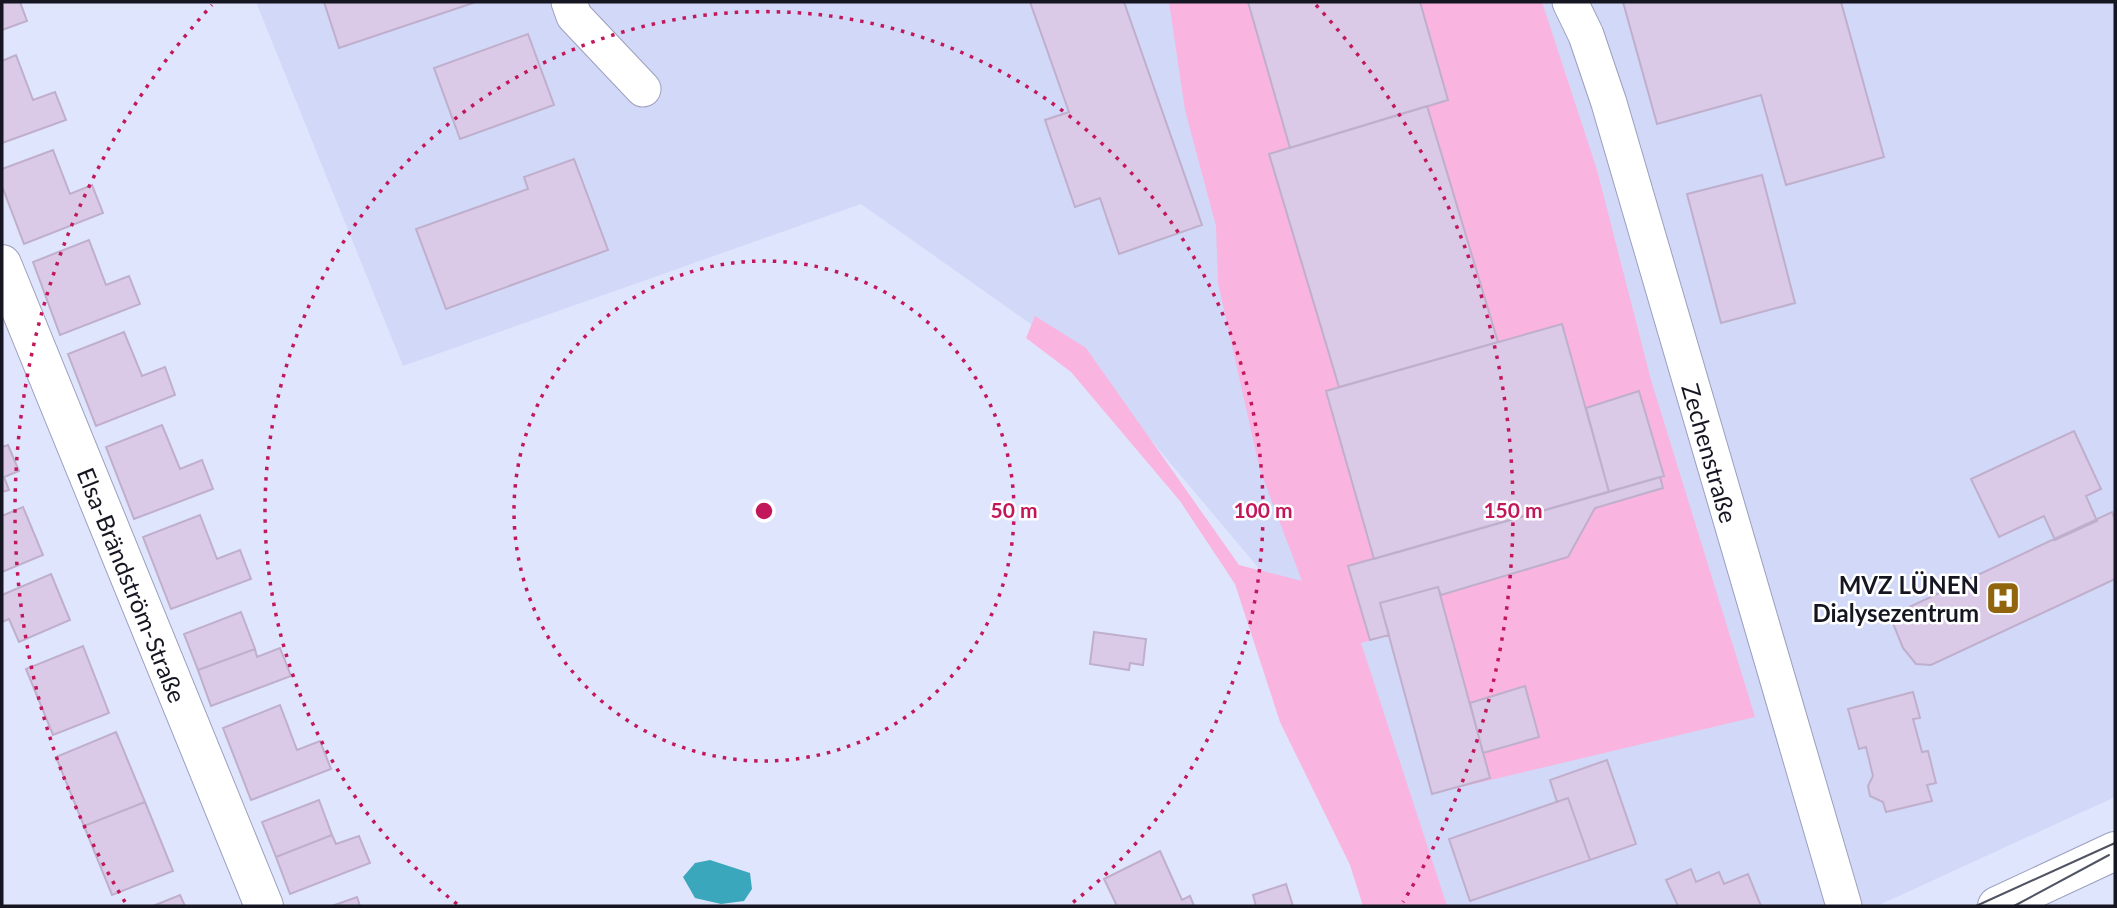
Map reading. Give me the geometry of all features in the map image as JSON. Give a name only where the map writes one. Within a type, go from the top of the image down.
[{"type":"street","points":[[569,2],[574,16],[643,89]]},
{"type":"street","name":"Zechenstraße","points":[[1570,2],[1586,35],[1609,103],[1844,906]]},
{"type":"street","name":"Elsa-Brändström-Straße","points":[[2,264],[264,906]]},
{"type":"street","points":[[1997,906],[2115,851]]},
{"type":"shaded area","points":[[256,2],[2115,2],[2115,797],[1877,906],[1382,906],[1278,591],[1086,363],[861,204],[403,366]]},
{"type":"shaded area","points":[[1169,2],[1542,2],[1597,170],[1651,380],[1755,717],[1432,794],[1389,635],[1361,643],[1447,906],[1363,906],[1350,865],[1280,722],[1235,584],[1180,501],[1071,372],[1026,338],[1035,316],[1086,348],[1239,565],[1302,581],[1260,470],[1218,283],[1216,226],[1185,110]]},
{"type":"water","points":[[710,860],[750,873],[752,889],[744,901],[721,904],[695,898],[683,877],[695,863]]},
{"type":"building","points":[[2,2],[20,2],[27,21],[2,30]]},
{"type":"building","points":[[324,2],[476,2],[339,48]]},
{"type":"building","points":[[1030,2],[1124,2],[1202,225],[1119,254],[1100,198],[1075,207],[1045,120],[1069,112]]},
{"type":"building","points":[[1248,2],[1420,2],[1448,100],[1290,148]]},
{"type":"building","points":[[1623,2],[1841,2],[1884,157],[1786,185],[1761,95],[1657,124]]},
{"type":"building","points":[[528,34],[554,105],[460,139],[434,68]]},
{"type":"building","points":[[16,55],[33,100],[55,92],[66,120],[2,143],[2,61]]},
{"type":"building","points":[[1427,106],[1498,342],[1339,387],[1269,154]]},
{"type":"building","points":[[53,150],[70,194],[92,185],[103,213],[24,244],[2,186],[2,169]]},
{"type":"building","points":[[574,159],[608,250],[446,309],[416,229],[528,189],[524,177]]},
{"type":"building","points":[[1762,175],[1795,303],[1721,323],[1687,194]]},
{"type":"building","points":[[89,240],[106,285],[129,276],[140,304],[60,335],[33,262]]},
{"type":"building","points":[[1562,324],[1609,492],[1374,559],[1326,391]]},
{"type":"building","points":[[124,332],[142,376],[165,367],[175,395],[96,426],[68,354]]},
{"type":"building","points":[[1639,391],[1664,476],[1609,492],[1586,408]]},
{"type":"building","points":[[162,425],[180,469],[202,460],[213,489],[134,519],[106,447]]},
{"type":"building","points":[[2074,431],[2101,489],[2086,496],[2097,521],[2055,540],[2044,516],[1999,537],[1971,479]]},
{"type":"building","points":[[8,445],[19,471],[4,477],[9,490],[2,492],[2,447]]},
{"type":"building","points":[[1660,477],[1663,488],[1595,508],[1568,557],[1441,595],[1438,587],[1380,603],[1389,635],[1370,640],[1348,566]]},
{"type":"building","points":[[23,507],[43,555],[2,572],[2,516]]},
{"type":"building","name":"MVZ LÜNEN Dialysezentrum","points":[[2112,512],[2115,520],[2115,579],[1931,665],[1916,664],[1903,648],[1890,616]]},
{"type":"building","points":[[200,515],[217,559],[240,550],[251,579],[171,609],[143,537]]},
{"type":"building","points":[[51,574],[70,620],[19,642],[9,619],[2,622],[2,595]]},
{"type":"building","points":[[1438,587],[1490,778],[1432,794],[1380,603]]},
{"type":"building","points":[[241,612],[255,649],[198,670],[184,634]]},
{"type":"building","points":[[1094,632],[1146,639],[1143,665],[1130,663],[1129,670],[1090,664]]},
{"type":"building","points":[[83,646],[109,713],[53,735],[26,669]]},
{"type":"building","points":[[280,648],[291,676],[211,706],[198,670],[255,649],[257,657]]},
{"type":"building","points":[[1525,686],[1539,737],[1483,753],[1470,703]]},
{"type":"building","points":[[1913,692],[1920,718],[1913,719],[1922,752],[1928,751],[1936,783],[1927,785],[1932,801],[1886,812],[1883,802],[1870,796],[1868,786],[1873,776],[1866,747],[1859,749],[1848,709]]},
{"type":"building","points":[[280,705],[297,750],[320,741],[331,769],[251,800],[223,728]]},
{"type":"building","points":[[116,732],[145,802],[84,826],[56,757]]},
{"type":"building","points":[[1607,760],[1636,844],[1590,860],[1568,798],[1557,802],[1550,780]]},
{"type":"building","points":[[1568,798],[1590,860],[1470,901],[1449,839]]},
{"type":"building","points":[[319,800],[332,835],[276,857],[262,822]]},
{"type":"building","points":[[145,802],[173,871],[112,895],[84,826]]},
{"type":"building","points":[[332,835],[336,844],[359,836],[370,863],[290,894],[276,857]]},
{"type":"building","points":[[1160,851],[1182,900],[1190,896],[1194,906],[1117,906],[1104,879]]},
{"type":"building","points":[[1691,869],[1696,882],[1719,872],[1724,884],[1748,874],[1761,906],[1678,906],[1666,880]]},
{"type":"building","points":[[1286,884],[1293,906],[1256,906],[1253,895]]},
{"type":"building","points":[[180,895],[185,906],[153,906]]},
{"type":"building","points":[[357,897],[360,906],[332,906]]},
{"type":"tram line","points":[[1976,906],[2115,843]]},
{"type":"tram line","points":[[2014,906],[2109,855]]},
{"type":"place","name":"MVZ LÜNEN Dialysezentrum","points":[[2003,598]]}]
